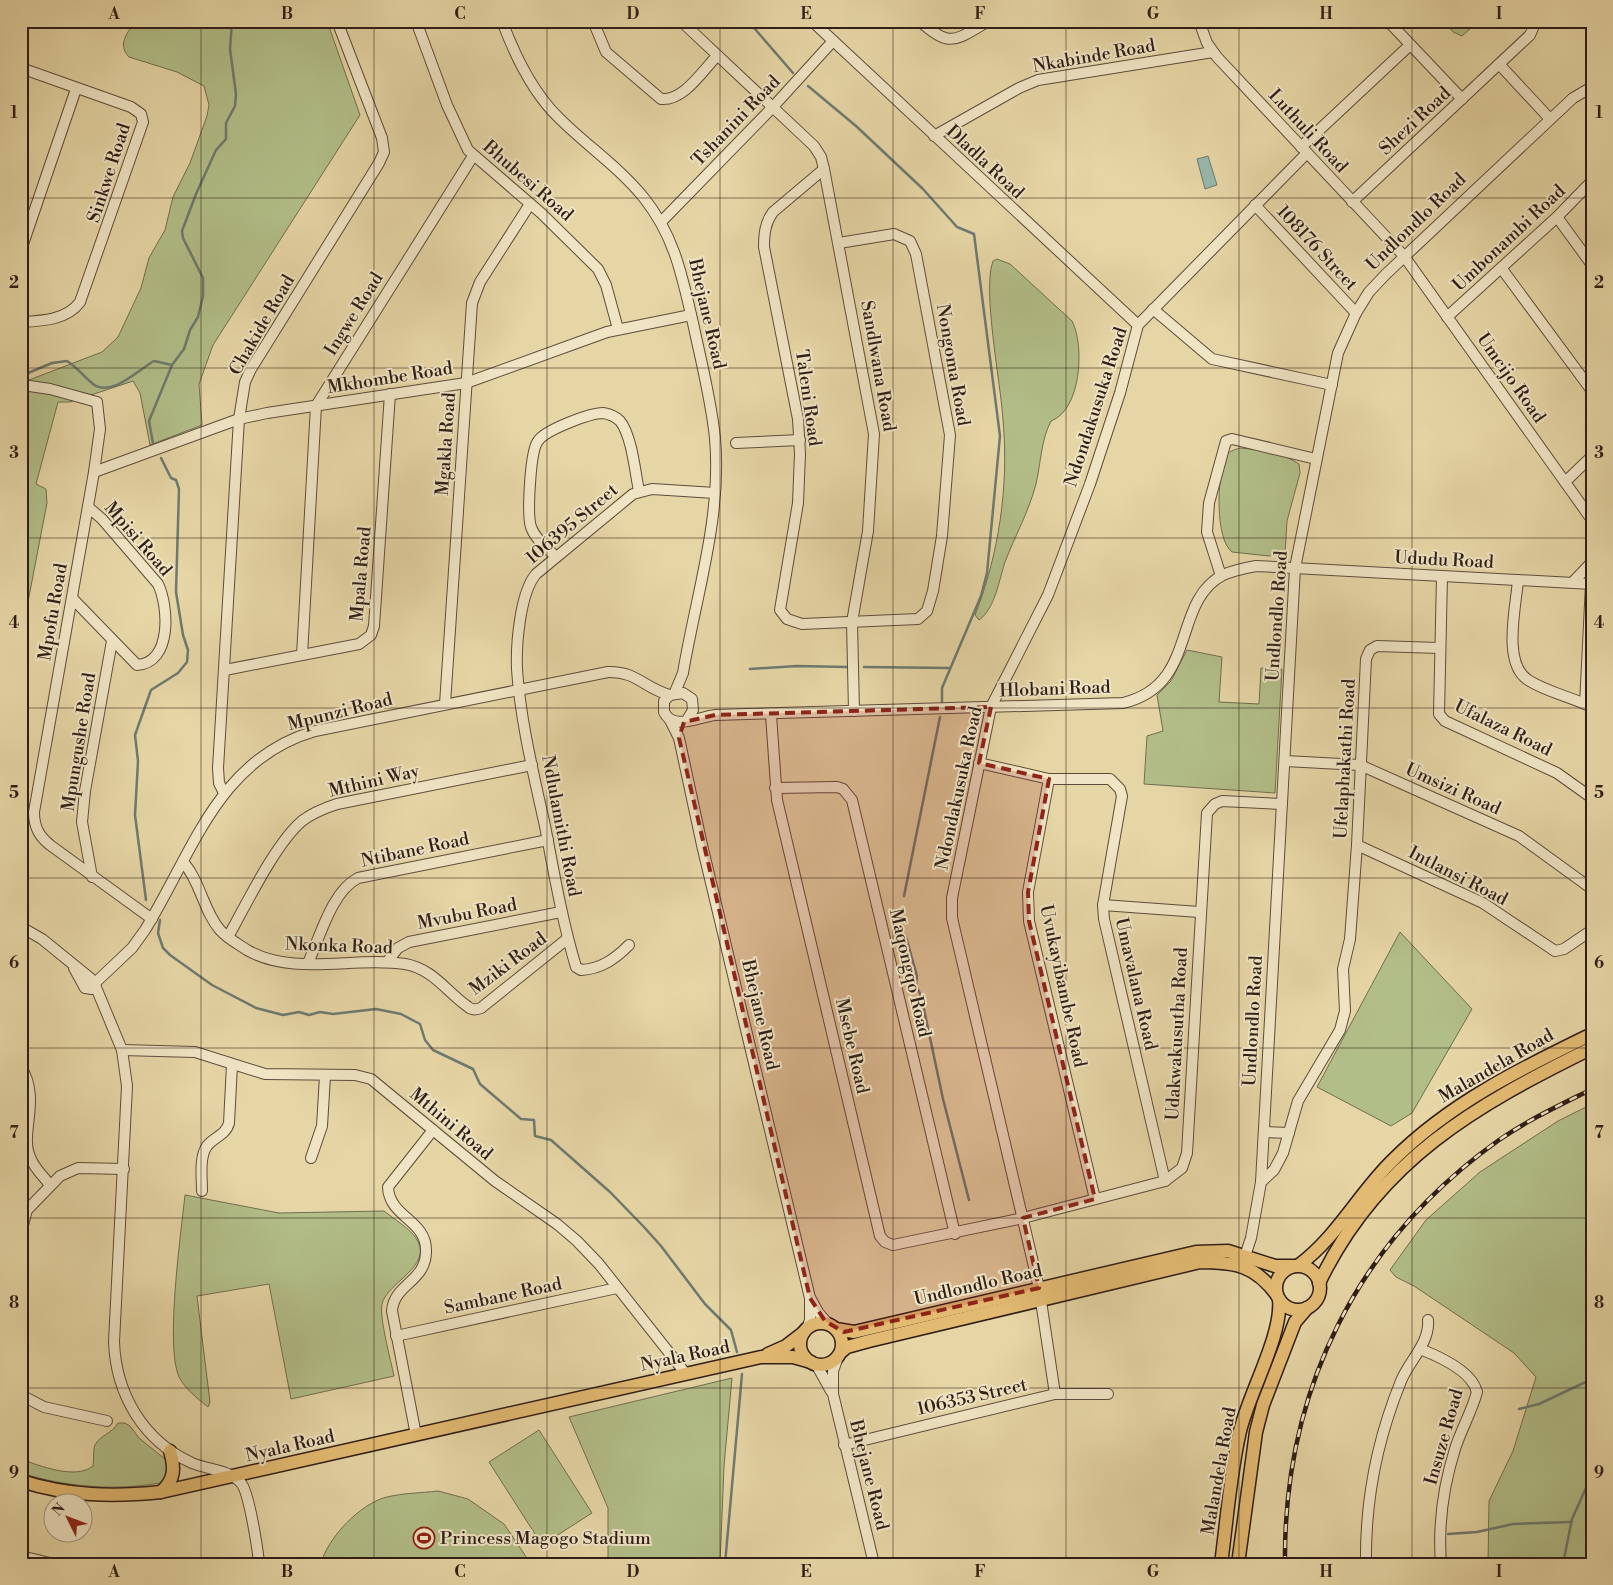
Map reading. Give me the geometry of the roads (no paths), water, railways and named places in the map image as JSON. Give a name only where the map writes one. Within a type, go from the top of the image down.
[{"type":"main road","name":"Malandela Road","points":[[1297,1265],[1318,1250],[1360,1196],[1392,1161],[1437,1120],[1504,1078],[1592,1034]]},
{"type":"main road","name":"Malandela Road","points":[[1319,1283],[1340,1244],[1356,1220],[1388,1183],[1430,1143],[1493,1099],[1592,1048]]},
{"type":"main road","name":"Undlondlo Road","points":[[832,1326],[854,1332],[1196,1252],[1228,1251],[1243,1260],[1278,1297]]},
{"type":"main road","name":"Undlondlo Road","points":[[839,1354],[847,1347],[862,1343],[1200,1262],[1243,1260],[1275,1266],[1297,1265]]},
{"type":"main road","points":[[1297,1265],[1314,1273],[1319,1283],[1319,1295],[1307,1308],[1291,1309],[1278,1297],[1276,1285],[1278,1276],[1285,1269],[1297,1265]]},
{"type":"main road","name":"Malandela Road","points":[[1221,1564],[1240,1432],[1248,1403],[1278,1327],[1280,1312],[1278,1297]]},
{"type":"main road","name":"Malandela Road","points":[[1238,1564],[1256,1432],[1263,1405],[1295,1322],[1307,1308]]},
{"type":"main road","points":[[815,1324],[832,1326],[842,1342],[839,1354],[828,1364],[814,1363],[801,1349],[805,1331],[815,1324]]},
{"type":"main road","name":"Nyala Road","points":[[234,1477],[761,1357],[786,1346],[805,1331]]},
{"type":"main road","name":"Nyala Road","points":[[761,1357],[792,1357],[814,1363]]},
{"type":"main road","points":[[161,1492],[168,1486],[174,1473],[170,1450]]},
{"type":"main road","points":[[21,1481],[71,1493],[103,1496],[161,1492],[234,1477]]},
{"type":"street","name":"Chakide Road","points":[[224,793],[219,783],[218,768],[239,419],[245,382],[251,369],[384,152],[382,138],[337,21]]},
{"type":"street","name":"Bhubesi Road","points":[[416,21],[463,142],[473,156],[530,204],[598,269],[606,285],[618,329]]},
{"type":"street","name":"Bhejane Road","points":[[502,21],[518,58],[546,104],[563,122],[614,165],[632,183],[661,222],[682,273],[713,420],[715,493],[708,546],[683,673],[672,694]]},
{"type":"street","points":[[593,21],[606,52],[661,99],[668,100],[680,94],[717,56]]},
{"type":"street","name":"Sandlwana Road","points":[[681,21],[814,146],[821,157],[839,243],[874,434],[868,531],[852,622],[854,711]]},
{"type":"street","name":"Dladla Road","points":[[812,21],[1138,325]]},
{"type":"street","points":[[920,21],[938,37],[947,40],[962,36],[989,21]]},
{"type":"street","name":"Luthuli Road","points":[[1199,21],[1207,43],[1213,52],[1404,256]]},
{"type":"street","points":[[1388,21],[1462,99]]},
{"type":"street","name":"Shezi Road","points":[[1352,202],[1530,35],[1536,21]]},
{"type":"street","name":"Tshanini Road","points":[[661,222],[772,108],[833,41]]},
{"type":"street","name":"Ndondakusuka Road","points":[[1055,1394],[1039,1288],[952,918],[952,898],[992,707],[1048,595],[1090,484],[1120,393],[1138,325],[1255,205],[1304,150],[1410,45]]},
{"type":"street","name":"Nkabinde Road","points":[[934,136],[1019,88],[1038,80],[1213,52]]},
{"type":"street","points":[[1499,64],[1550,119]]},
{"type":"street","name":"Sinkwe Road","points":[[21,68],[138,111],[142,117],[143,127],[80,302],[69,314],[21,322]]},
{"type":"street","name":"Undlondlo Road","points":[[1243,1260],[1252,1238],[1262,1182],[1295,568],[1338,353],[1356,313],[1369,292],[1404,256],[1550,119],[1574,98],[1592,87]]},
{"type":"street","points":[[21,250],[76,89]]},
{"type":"street","name":"Ingwe Road","points":[[302,655],[316,406],[473,156]]},
{"type":"street","name":"Taleni Road","points":[[824,169],[773,212],[767,221],[764,233],[764,247],[798,419],[800,440],[798,503],[780,610],[791,622],[852,622]]},
{"type":"street","name":"Umbonambi Road","points":[[1447,317],[1502,269],[1592,181]]},
{"type":"street","name":"Mgakla Road","points":[[445,704],[470,314],[475,292],[530,204]]},
{"type":"street","name":"108176 Street","points":[[1255,205],[1356,313]]},
{"type":"street","points":[[1557,217],[1592,265]]},
{"type":"street","name":"Nongoma Road","points":[[839,243],[894,234],[906,237],[913,246],[950,436],[942,536],[933,591],[927,611],[918,618],[852,622]]},
{"type":"street","name":"Umcijo Road","points":[[1404,256],[1592,520]]},
{"type":"street","points":[[1502,269],[1592,391]]},
{"type":"street","points":[[1153,309],[1212,359],[1332,385]]},
{"type":"street","name":"Mkhombe Road","points":[[94,472],[239,419],[466,383],[618,329],[691,315]]},
{"type":"street","name":"Mpofu Road","points":[[23,385],[97,402],[100,429],[34,820],[41,838],[152,919]]},
{"type":"street","name":"Mpala Road","points":[[225,670],[359,644],[368,638],[373,630],[390,394]]},
{"type":"street","points":[[555,556],[535,535],[530,520],[534,450],[543,435],[591,415],[602,413],[620,420],[627,435],[639,491]]},
{"type":"street","points":[[1221,576],[1207,532],[1209,504],[1226,441],[1232,439],[1316,459]]},
{"type":"street","points":[[736,443],[800,440]]},
{"type":"street","points":[[1565,482],[1592,456]]},
{"type":"street","name":"106395 Street","points":[[520,690],[518,657],[526,589],[536,574],[555,556],[624,500],[639,491],[662,490],[715,493]]},
{"type":"street","name":"Mpisi Road","points":[[72,598],[112,641],[137,664],[151,661],[162,647],[162,593],[150,573],[102,519],[88,507]]},
{"type":"street","points":[[1573,582],[1592,562]]},
{"type":"street","name":"Hlobani Road","points":[[686,721],[715,715],[772,715],[1123,703],[1142,697],[1163,681],[1174,664],[1193,613],[1202,596],[1221,576],[1239,569],[1256,566],[1295,568]]},
{"type":"street","name":"Ududu Road","points":[[1295,568],[1591,584]]},
{"type":"street","name":"Ufalaza Road","points":[[1442,576],[1438,710],[1445,721],[1557,773],[1592,798]]},
{"type":"street","points":[[1518,580],[1513,655],[1518,670],[1535,683],[1589,706],[1591,584]]},
{"type":"street","name":"Mpungushe Road","points":[[92,877],[82,822],[112,641]]},
{"type":"street","name":"Ufelaphakathi Road","points":[[1262,1182],[1274,1170],[1304,1088],[1340,1030],[1346,1002],[1343,969],[1350,939],[1357,844],[1366,659],[1370,650],[1378,646],[1439,648]]},
{"type":"street","name":"Mpunzi Road","points":[[90,983],[132,948],[152,919],[224,793],[262,756],[297,736],[445,704],[620,671],[632,674],[652,688],[672,694]]},
{"type":"street","name":"Bhejane Road","points":[[683,673],[689,697]]},
{"type":"street","name":"Mpunzi Road","points":[[652,688],[663,709]]},
{"type":"street","name":"Ndlulamithi Road","points":[[520,690],[532,765],[561,912],[576,966],[581,970],[587,970],[610,962],[628,945]]},
{"type":"street","points":[[689,697],[693,710],[686,721],[677,723],[670,720],[663,709],[664,701],[672,694],[689,697],[699,708],[715,715]]},
{"type":"street","name":"Msebe Road","points":[[772,715],[775,788],[880,1236],[892,1246],[1023,1218]]},
{"type":"street","name":"Bhejane Road","points":[[670,720],[679,738],[702,845],[810,1298],[810,1320],[805,1331]]},
{"type":"street","name":"Bhejane Road","points":[[679,738],[686,721]]},
{"type":"street","name":"Umsizi Road","points":[[1285,760],[1360,765],[1520,836],[1592,889]]},
{"type":"street","name":"Umavalana Road","points":[[979,763],[1049,779],[1110,779],[1120,788],[1122,796],[1103,905],[1104,919],[1165,1181]]},
{"type":"street","name":"Mthini Way","points":[[228,937],[285,840],[303,820],[314,813],[336,804],[532,765]]},
{"type":"street","name":"Uvukayibambe Road","points":[[1049,779],[1028,892],[1029,921],[1095,1199]]},
{"type":"street","name":"Maqongqo Road","points":[[775,788],[837,787],[843,789],[852,800],[955,1234]]},
{"type":"street","name":"Udakwakusutha Road","points":[[1023,1218],[1165,1181],[1182,1168],[1187,1153],[1206,813],[1210,808],[1222,801],[1282,804]]},
{"type":"street","name":"Ntibane Road","points":[[308,963],[344,887],[358,878],[548,840]]},
{"type":"street","name":"Intlansi Road","points":[[1357,844],[1483,903],[1555,951],[1564,949],[1592,930]]},
{"type":"street","name":"Nkonka Road","points":[[184,863],[195,878],[218,928],[247,949],[267,958],[290,963],[387,962],[408,965],[425,971],[440,981],[467,1007]]},
{"type":"street","points":[[1103,905],[1200,912]]},
{"type":"street","name":"Mvubu Road","points":[[387,962],[398,948],[409,942],[561,912]]},
{"type":"street","name":"Nyala Road","points":[[21,927],[42,939],[71,962],[90,983],[104,1006],[122,1050],[128,1106],[114,1342],[117,1368],[124,1392],[136,1416],[152,1435],[170,1450],[192,1462],[228,1472],[234,1477]]},
{"type":"street","name":"Mziki Road","points":[[467,1007],[474,1010],[481,1008],[567,939]]},
{"type":"street","name":"Mthini Road","points":[[122,1050],[195,1052],[265,1074],[355,1075],[371,1079],[495,1181],[557,1224],[577,1241],[599,1264],[686,1374]]},
{"type":"street","points":[[202,1191],[204,1152],[214,1139],[228,1129],[232,1065]]},
{"type":"street","points":[[21,1067],[30,1087],[29,1154],[50,1185]]},
{"type":"street","points":[[311,1158],[322,1126],[326,1076]]},
{"type":"street","points":[[416,1435],[392,1320],[392,1302],[421,1272],[426,1251],[420,1230],[393,1206],[388,1187],[433,1130]]},
{"type":"street","points":[[1264,1132],[1289,1133]]},
{"type":"street","points":[[21,1251],[22,1229],[27,1210],[64,1173],[78,1168],[124,1169]]},
{"type":"street","name":"Sambane Road","points":[[396,1336],[617,1288]]},
{"type":"street","name":"Bhejane Road","points":[[810,1298],[818,1312],[832,1326]]},
{"type":"street","points":[[1366,1564],[1368,1501],[1379,1446],[1401,1381],[1420,1349],[1429,1328],[1428,1320]]},
{"type":"street","name":"Insuze Road","points":[[1420,1349],[1433,1354],[1467,1376],[1475,1384],[1477,1392],[1455,1450],[1445,1490],[1439,1530],[1440,1564]]},
{"type":"street","name":"Bhejane Road","points":[[839,1354],[833,1371],[833,1394],[874,1564]]},
{"type":"street","name":"Bhejane Road","points":[[814,1363],[833,1394]]},
{"type":"street","name":"106353 Street","points":[[844,1445],[1055,1394],[1108,1394]]},
{"type":"street","points":[[21,1395],[44,1407],[107,1421]]},
{"type":"street","points":[[234,1477],[244,1487],[247,1496],[258,1564]]},
{"type":"street","points":[[21,1556],[54,1564]]},
{"type":"water","points":[[1208,156],[1217,185],[1205,189],[1197,159]]},
{"type":"waterway","points":[[21,376],[52,363],[67,361],[93,384],[108,388],[124,381],[154,361],[172,365],[184,349],[190,330],[198,317],[203,296],[203,278],[183,238],[182,231],[216,150],[226,139],[226,123],[235,106],[236,94],[230,49],[232,21]]},
{"type":"waterway","points":[[740,21],[755,29],[793,73]]},
{"type":"waterway","points":[[808,86],[856,126],[923,189],[957,227],[974,234],[1000,436],[987,573],[981,596],[942,688],[942,702]]},
{"type":"waterway","points":[[153,443],[149,421],[172,365]]},
{"type":"waterway","points":[[146,900],[135,815],[138,761],[135,735],[151,690],[178,673],[187,662],[188,650],[183,635],[176,592],[179,489],[176,480],[171,478],[161,458]]},
{"type":"waterway","points":[[750,669],[797,666],[848,667]]},
{"type":"waterway","points":[[864,667],[949,668]]},
{"type":"waterway","points":[[904,896],[940,717]]},
{"type":"waterway","points":[[160,920],[158,933],[163,948],[170,955],[212,985],[256,1008],[283,1015],[299,1012],[309,1015],[320,1012],[333,1014],[376,1009],[401,1014],[420,1024],[425,1040],[433,1050],[473,1069],[480,1084],[521,1119],[534,1120],[535,1136],[551,1140],[610,1192],[644,1227],[661,1246],[705,1304],[731,1330],[737,1352]]},
{"type":"waterway","points":[[906,937],[917,976],[916,985],[921,996]]},
{"type":"waterway","points":[[922,1000],[943,1099],[969,1200]]},
{"type":"waterway","points":[[725,1564],[742,1374]]},
{"type":"waterway","points":[[1519,1409],[1539,1404],[1592,1379]]},
{"type":"waterway","points":[[1563,1564],[1572,1519],[1586,1488],[1592,1466]]},
{"type":"waterway","points":[[1448,1534],[1477,1532],[1513,1524],[1571,1522]]},
{"type":"railway","points":[[1285,1564],[1288,1500],[1298,1439],[1314,1380],[1338,1325],[1368,1273],[1405,1225],[1449,1180],[1499,1140],[1544,1113],[1592,1089]]},
{"type":"place","name":"Princess Magogo Stadium","points":[[424,1538]]}]
